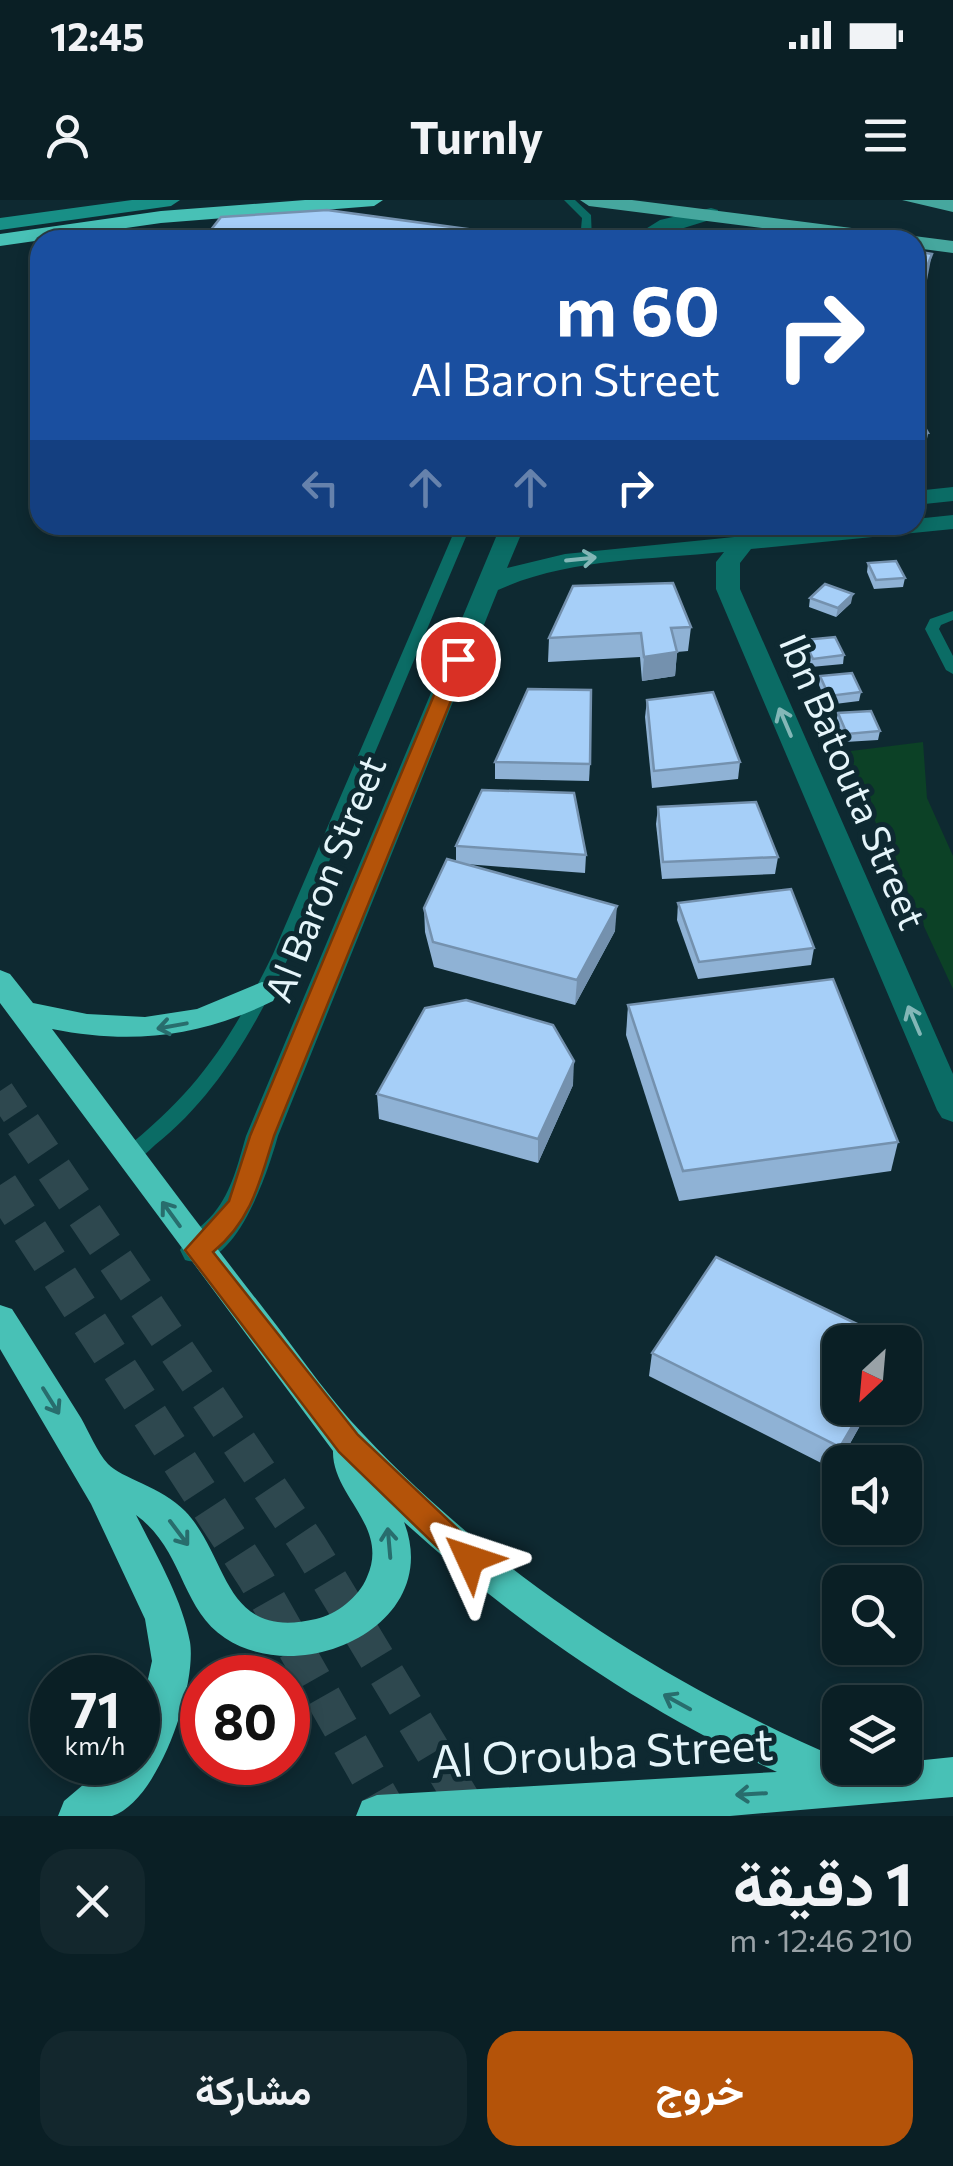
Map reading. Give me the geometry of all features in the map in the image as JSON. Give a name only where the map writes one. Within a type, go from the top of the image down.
[{"type":"highway","points":[[72,230],[174,216],[374,200]]},
{"type":"highway","points":[[0,240],[30,236]]},
{"type":"highway","points":[[0,981],[197,1250],[349,1443],[449,1542],[583,1645],[742,1736],[860,1788]]},
{"type":"highway","points":[[23,1012],[96,1028],[154,1029],[212,1016],[262,993]]},
{"type":"highway","points":[[0,1319],[100,1479],[157,1599],[170,1640],[170,1688],[160,1718]]},
{"type":"highway","points":[[100,1479],[136,1495],[168,1518],[191,1550],[216,1604],[229,1618],[264,1638],[306,1640],[346,1626],[363,1613],[376,1598],[391,1562],[388,1526],[360,1482],[349,1443]]},
{"type":"highway","name":"Al Orouba Street","points":[[377,1816],[860,1788],[953,1777]]},
{"type":"highway","points":[[79,1816],[117,1785]]},
{"type":"main road","points":[[0,224],[171,200]]},
{"type":"main road","points":[[589,200],[827,230]]},
{"type":"main road","points":[[911,200],[953,206]]},
{"type":"main road","points":[[925,243],[953,247]]},
{"type":"street","points":[[656,230],[711,214]]},
{"type":"street","points":[[925,497],[953,494]]},
{"type":"street","points":[[925,525],[953,522]]},
{"type":"street","name":"Al Baron Street","points":[[197,1250],[223,1229],[241,1204],[262,1136],[509,535]]},
{"type":"street","points":[[488,586],[554,562],[818,535]]},
{"type":"street","name":"Ibn Batouta Street","points":[[745,542],[726,566],[728,589],[953,1110]]},
{"type":"lane","points":[[569,200],[587,217],[586,230]]},
{"type":"lane","name":"Al Baron Street","points":[[129,1156],[194,1099],[262,993],[460,535]]},
{"type":"lane","points":[[953,615],[936,622],[932,629],[953,670]]},
{"type":"green space","points":[[923,742],[927,798],[953,856],[953,989],[843,752]]},
{"type":"building","points":[[327,210],[474,230],[211,230],[221,217]]},
{"type":"building","points":[[925,253],[932,254],[925,271]]},
{"type":"building","points":[[896,561],[905,578],[876,580],[868,563]]},
{"type":"building","points":[[673,583],[691,627],[671,628],[677,652],[644,657],[641,633],[549,638],[573,586]]},
{"type":"building","points":[[825,584],[853,594],[838,608],[810,598]]},
{"type":"building","points":[[835,637],[844,655],[813,659],[804,640]]},
{"type":"building","points":[[852,673],[861,692],[829,696],[820,676]]},
{"type":"building","points":[[528,689],[591,690],[590,764],[495,762]]},
{"type":"building","points":[[713,692],[740,762],[654,771],[647,700]]},
{"type":"building","points":[[871,711],[880,731],[847,734],[838,713]]},
{"type":"building","points":[[482,790],[574,793],[586,855],[456,846]]},
{"type":"building","points":[[756,802],[778,857],[663,862],[658,807]]},
{"type":"building","points":[[447,859],[617,906],[577,980],[433,942],[424,908]]},
{"type":"building","points":[[791,889],[814,948],[699,962],[678,903]]},
{"type":"building","points":[[833,979],[898,1142],[683,1171],[628,1005]]},
{"type":"building","points":[[466,1000],[553,1025],[574,1061],[538,1139],[377,1094],[425,1008]]},
{"type":"building","points":[[716,1257],[859,1325],[822,1325],[822,1425],[853,1425],[841,1445],[836,1445],[652,1353]]},
{"type":"tunnel","points":[[0,1091],[24,1127]]},
{"type":"tunnel","points":[[23,1124],[309,1546],[472,1816]]},
{"type":"tunnel","points":[[0,1185],[256,1579],[391,1816]]},
{"type":"route","points":[[458,659],[262,1136],[241,1204],[223,1229],[197,1250],[349,1443],[470,1559]]}]
